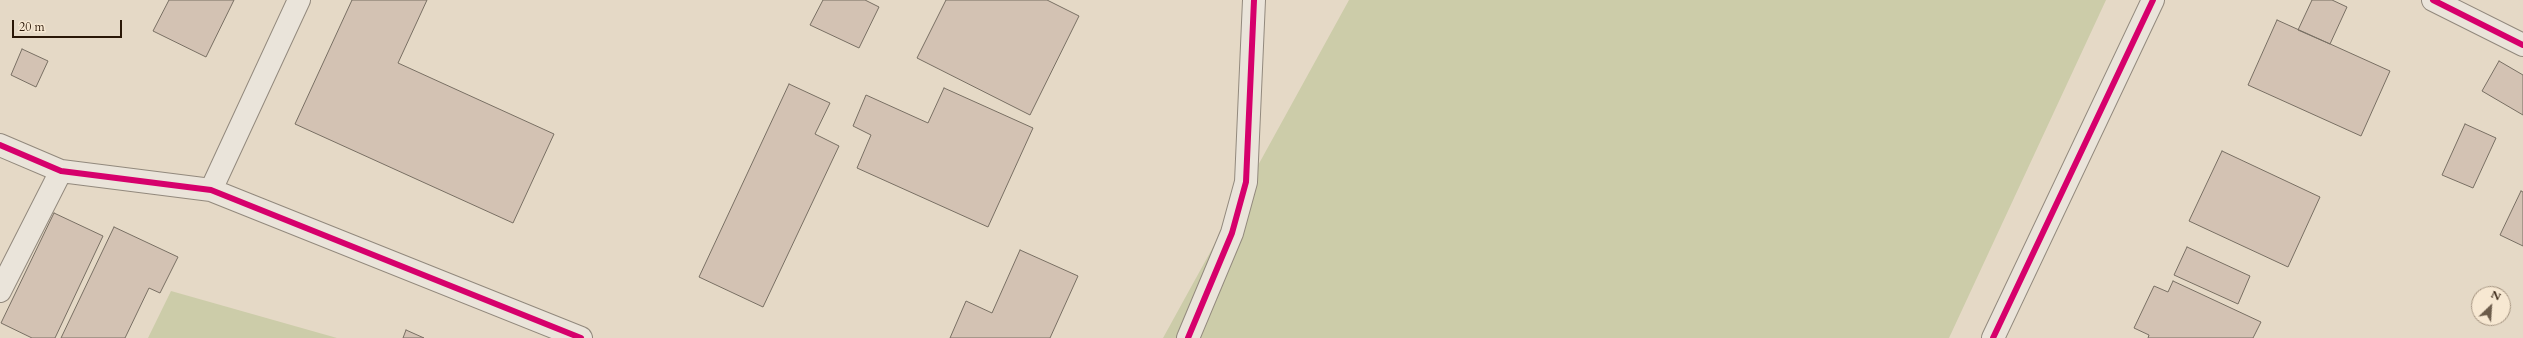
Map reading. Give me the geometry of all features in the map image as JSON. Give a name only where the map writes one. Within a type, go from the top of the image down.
[{"type":"street","points":[[211,190],[299,0]]},
{"type":"street","points":[[1188,338],[1232,233],[1246,182],[1254,0]]},
{"type":"street","points":[[1993,338],[2153,0]]},
{"type":"street","points":[[2433,0],[2523,45]]},
{"type":"street","points":[[0,145],[61,171],[211,190],[580,338]]},
{"type":"street","points":[[0,291],[61,171]]},
{"type":"green space","points":[[1349,0],[2106,0],[1949,338],[1163,338]]},
{"type":"green space","points":[[171,291],[337,338],[148,338]]},
{"type":"building","points":[[169,0],[234,0],[206,57],[153,31]]},
{"type":"building","points":[[352,0],[427,0],[398,63],[554,134],[513,223],[295,124]]},
{"type":"building","points":[[823,0],[865,0],[879,7],[859,48],[810,25]]},
{"type":"building","points":[[946,0],[1047,0],[1079,16],[1030,115],[917,58]]},
{"type":"building","points":[[2312,0],[2332,0],[2347,7],[2330,44],[2298,30]]},
{"type":"building","points":[[2277,20],[2390,71],[2361,136],[2248,85]]},
{"type":"building","points":[[22,49],[48,61],[36,87],[11,75]]},
{"type":"building","points":[[2499,61],[2523,75],[2523,115],[2482,91]]},
{"type":"building","points":[[789,84],[830,103],[815,134],[839,146],[763,307],[699,277]]},
{"type":"building","points":[[944,88],[1033,128],[988,227],[857,168],[871,135],[853,126],[866,95],[928,123]]},
{"type":"building","points":[[2465,124],[2496,138],[2473,188],[2442,175]]},
{"type":"building","points":[[2222,151],[2320,197],[2288,267],[2189,221]]},
{"type":"building","points":[[2521,191],[2523,192],[2523,246],[2500,235]]},
{"type":"building","points":[[54,213],[103,236],[55,338],[32,338],[1,323]]},
{"type":"building","points":[[114,227],[178,257],[160,293],[149,288],[125,338],[61,338]]},
{"type":"building","points":[[2187,247],[2250,276],[2238,304],[2174,275]]},
{"type":"building","points":[[1020,250],[1078,276],[1050,338],[950,338],[966,301],[992,313]]},
{"type":"building","points":[[2173,281],[2261,322],[2253,338],[2148,338],[2149,335],[2134,328],[2154,286],[2168,292]]},
{"type":"building","points":[[406,330],[424,338],[403,338]]},
{"type":"cycle path","points":[[1188,338],[1232,233],[1246,182],[1254,0]]},
{"type":"cycle path","points":[[1993,338],[2153,0]]},
{"type":"cycle path","points":[[2433,0],[2523,45]]},
{"type":"cycle path","points":[[0,145],[61,171],[211,190],[581,338]]}]
